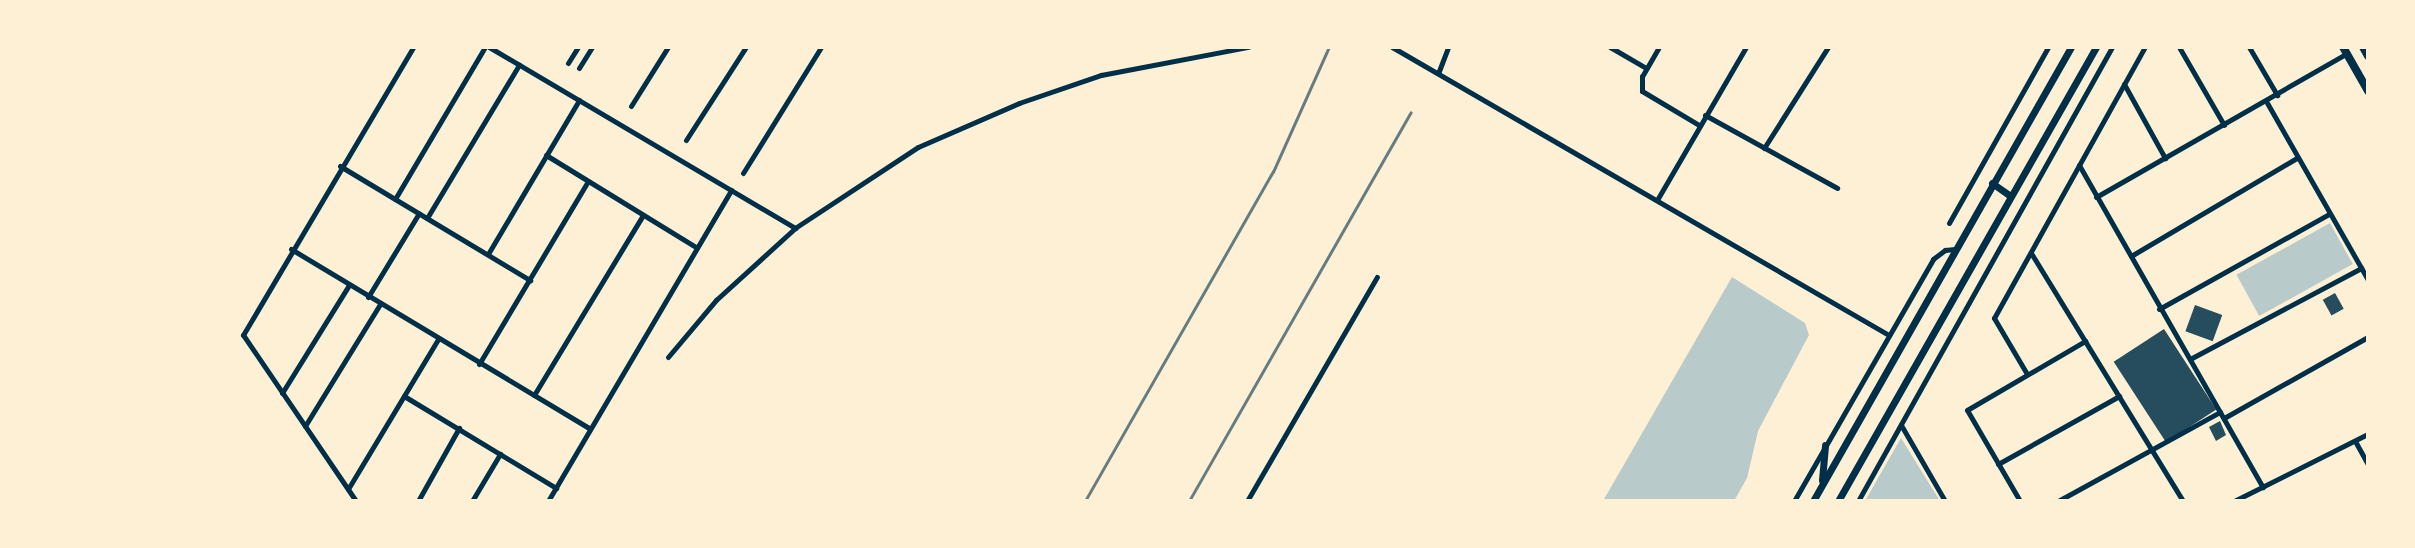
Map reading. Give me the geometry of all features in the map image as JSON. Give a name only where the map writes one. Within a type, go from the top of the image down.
[{"type":"main road","points":[[1813,501],[2071,47]]},
{"type":"main road","points":[[1838,501],[2009,195],[2096,47]]},
{"type":"main road","points":[[2363,47],[2368,56]]},
{"type":"main road","points":[[2345,50],[2368,91]]},
{"type":"main road","points":[[1992,183],[2009,195]]},
{"type":"main road","points":[[1821,485],[1825,445]]},
{"type":"street","points":[[356,501],[243,335],[291,249],[413,47]]},
{"type":"street","points":[[395,199],[487,47],[795,228]]},
{"type":"street","points":[[568,63],[578,47]]},
{"type":"street","points":[[579,68],[592,47]]},
{"type":"street","points":[[631,106],[668,47]]},
{"type":"street","points":[[686,140],[746,47]]},
{"type":"street","points":[[743,173],[821,47]]},
{"type":"street","points":[[668,357],[716,300],[795,228],[918,147],[1019,103],[1118,71],[1248,47]]},
{"type":"street","points":[[1392,47],[1440,71],[1887,334]]},
{"type":"street","points":[[1440,71],[1448,47]]},
{"type":"street","points":[[1610,47],[1647,68]]},
{"type":"street","points":[[1659,47],[1641,81],[1644,95],[1699,125]]},
{"type":"street","points":[[1657,200],[1746,47]]},
{"type":"street","points":[[1764,148],[1828,47]]},
{"type":"street","points":[[1949,223],[2048,47]]},
{"type":"street","points":[[1858,501],[2112,47]]},
{"type":"street","points":[[2027,374],[1994,317],[2146,47]]},
{"type":"street","points":[[2179,47],[2224,125]]},
{"type":"street","points":[[2249,47],[2277,95]]},
{"type":"street","points":[[2096,197],[2277,95],[2345,50]]},
{"type":"street","points":[[427,218],[519,65]]},
{"type":"street","points":[[2124,84],[2165,158]]},
{"type":"street","points":[[488,254],[579,100]]},
{"type":"street","points":[[2266,101],[2368,280]]},
{"type":"street","points":[[1705,115],[1837,188]]},
{"type":"street","points":[[546,155],[697,248]]},
{"type":"street","points":[[2131,256],[2297,158]]},
{"type":"street","points":[[2079,165],[2263,487]]},
{"type":"street","points":[[341,166],[530,280]]},
{"type":"street","points":[[479,364],[588,181]]},
{"type":"street","points":[[548,501],[731,190]]},
{"type":"street","points":[[368,297],[419,213]]},
{"type":"street","points":[[2160,309],[2329,214]]},
{"type":"street","points":[[534,395],[643,215]]},
{"type":"street","points":[[291,249],[590,429]]},
{"type":"street","points":[[1794,501],[1887,334],[1936,255],[1955,249]]},
{"type":"street","points":[[2031,253],[2183,501]]},
{"type":"street","points":[[2190,359],[2361,268]]},
{"type":"street","points":[[1247,501],[1377,277]]},
{"type":"street","points":[[282,393],[349,285]]},
{"type":"street","points":[[305,426],[380,304]]},
{"type":"street","points":[[2058,501],[2368,337]]},
{"type":"street","points":[[348,489],[438,339]]},
{"type":"street","points":[[2020,501],[1967,410],[2085,341]]},
{"type":"street","points":[[404,396],[556,488]]},
{"type":"street","points":[[1998,464],[2119,396]]},
{"type":"street","points":[[1901,425],[1945,501]]},
{"type":"street","points":[[418,501],[459,428]]},
{"type":"street","points":[[2234,501],[2368,434]]},
{"type":"street","points":[[2355,441],[2368,464]]},
{"type":"street","points":[[472,501],[500,454]]},
{"type":"shaded area","points":[[2330,223],[2353,264],[2259,316],[2236,275]]},
{"type":"shaded area","points":[[1732,277],[1805,323],[1809,335],[1758,431],[1747,478],[1734,501],[1603,501]]},
{"type":"shaded area","points":[[1901,438],[1940,501],[1865,501]]},
{"type":"building","points":[[2335,293],[2344,309],[2331,316],[2323,300]]},
{"type":"building","points":[[2195,305],[2222,315],[2213,341],[2185,331]]},
{"type":"building","points":[[2164,329],[2216,410],[2166,442],[2114,362]]},
{"type":"building","points":[[2220,421],[2226,435],[2216,441],[2209,427]]},
{"type":"railway","points":[[1085,501],[1273,172],[1329,47]]},
{"type":"railway","points":[[1189,501],[1410,113]]}]
